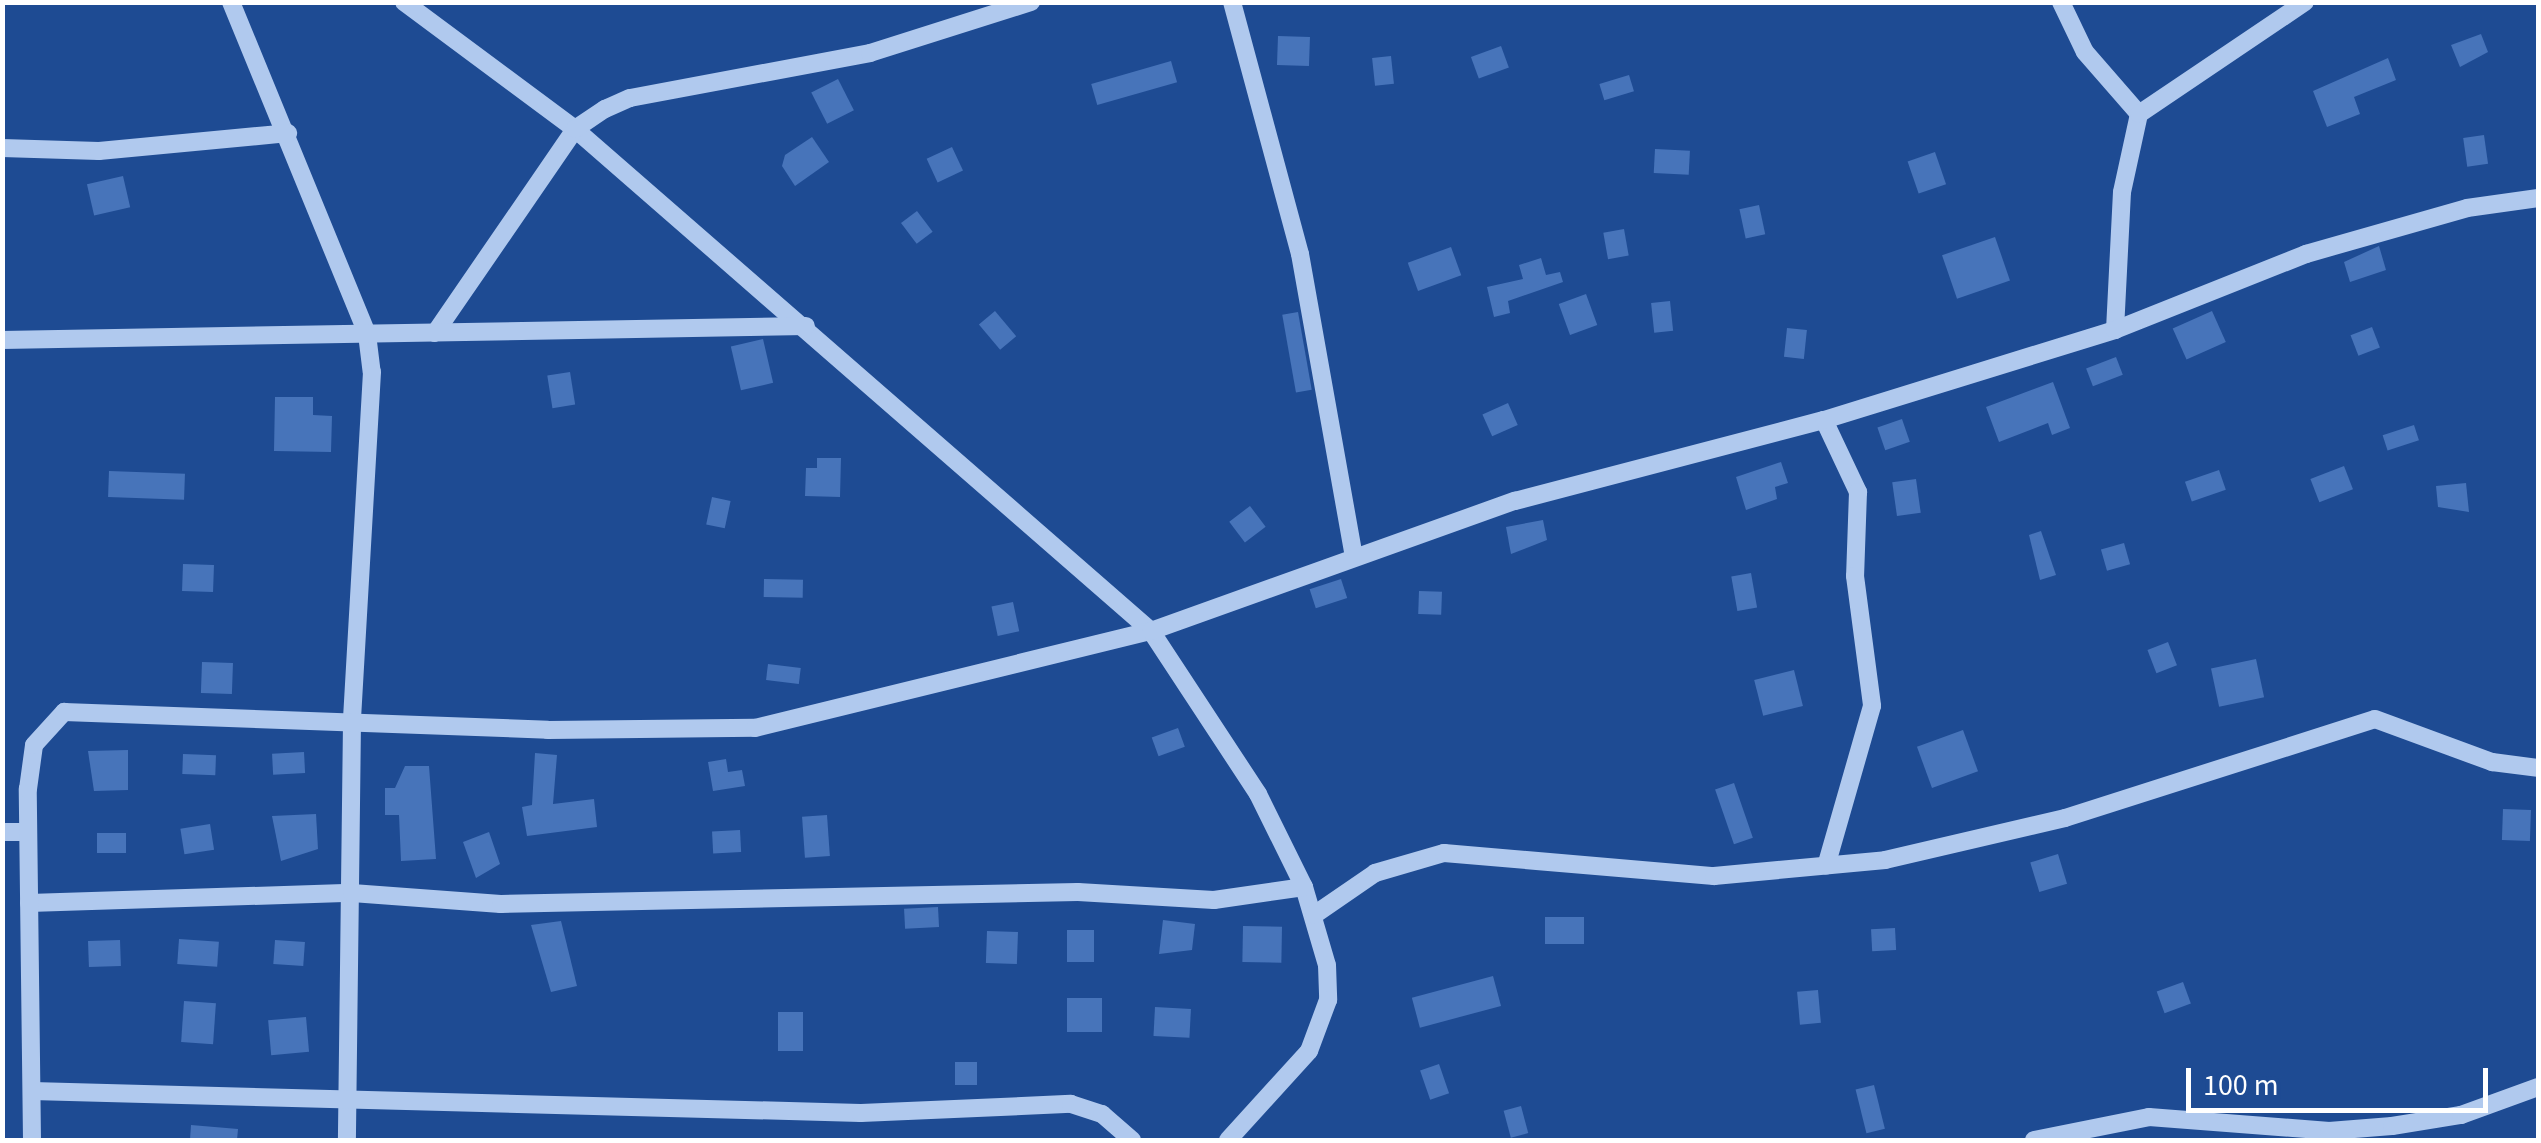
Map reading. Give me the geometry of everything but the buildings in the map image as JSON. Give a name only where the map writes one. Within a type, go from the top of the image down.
[{"type":"street","points":[[231,2],[288,133],[366,334],[372,372],[352,722],[347,1140]]},
{"type":"street","points":[[434,333],[575,129],[630,98],[870,53],[1030,2]]},
{"type":"street","points":[[1232,2],[1300,254],[1354,556]]},
{"type":"street","points":[[2061,2],[2086,52],[2139,114]]},
{"type":"street","points":[[2116,330],[2122,192],[2139,114],[2305,2]]},
{"type":"street","points":[[418,6],[575,129],[806,326],[1151,631],[1247,777],[1304,887],[1327,965],[1321,1028],[1276,1092],[1228,1140]]},
{"type":"street","points":[[2,148],[100,151],[288,133]]},
{"type":"street","points":[[32,1140],[28,832],[34,744],[64,712],[352,722],[755,728],[1151,631],[1515,501],[1824,420],[2116,330],[2306,254],[2467,208],[2538,198]]},
{"type":"street","points":[[2,340],[806,326]]},
{"type":"street","points":[[1824,420],[1858,492],[1855,576],[1872,706],[1826,866]]},
{"type":"street","points":[[1314,915],[1375,874],[1444,853],[1714,876],[1826,866],[2065,818],[2375,719],[2492,762],[2538,768]]},
{"type":"street","points":[[2,832],[28,832]]},
{"type":"street","points":[[29,903],[352,894],[501,904],[1078,892],[1214,900],[1304,887]]},
{"type":"street","points":[[2034,1140],[2149,1118],[2329,1132],[2392,1126],[2461,1115],[2538,1087]]},
{"type":"street","points":[[32,1091],[348,1095],[861,1113],[1070,1104],[1102,1114],[1132,1140]]}]
